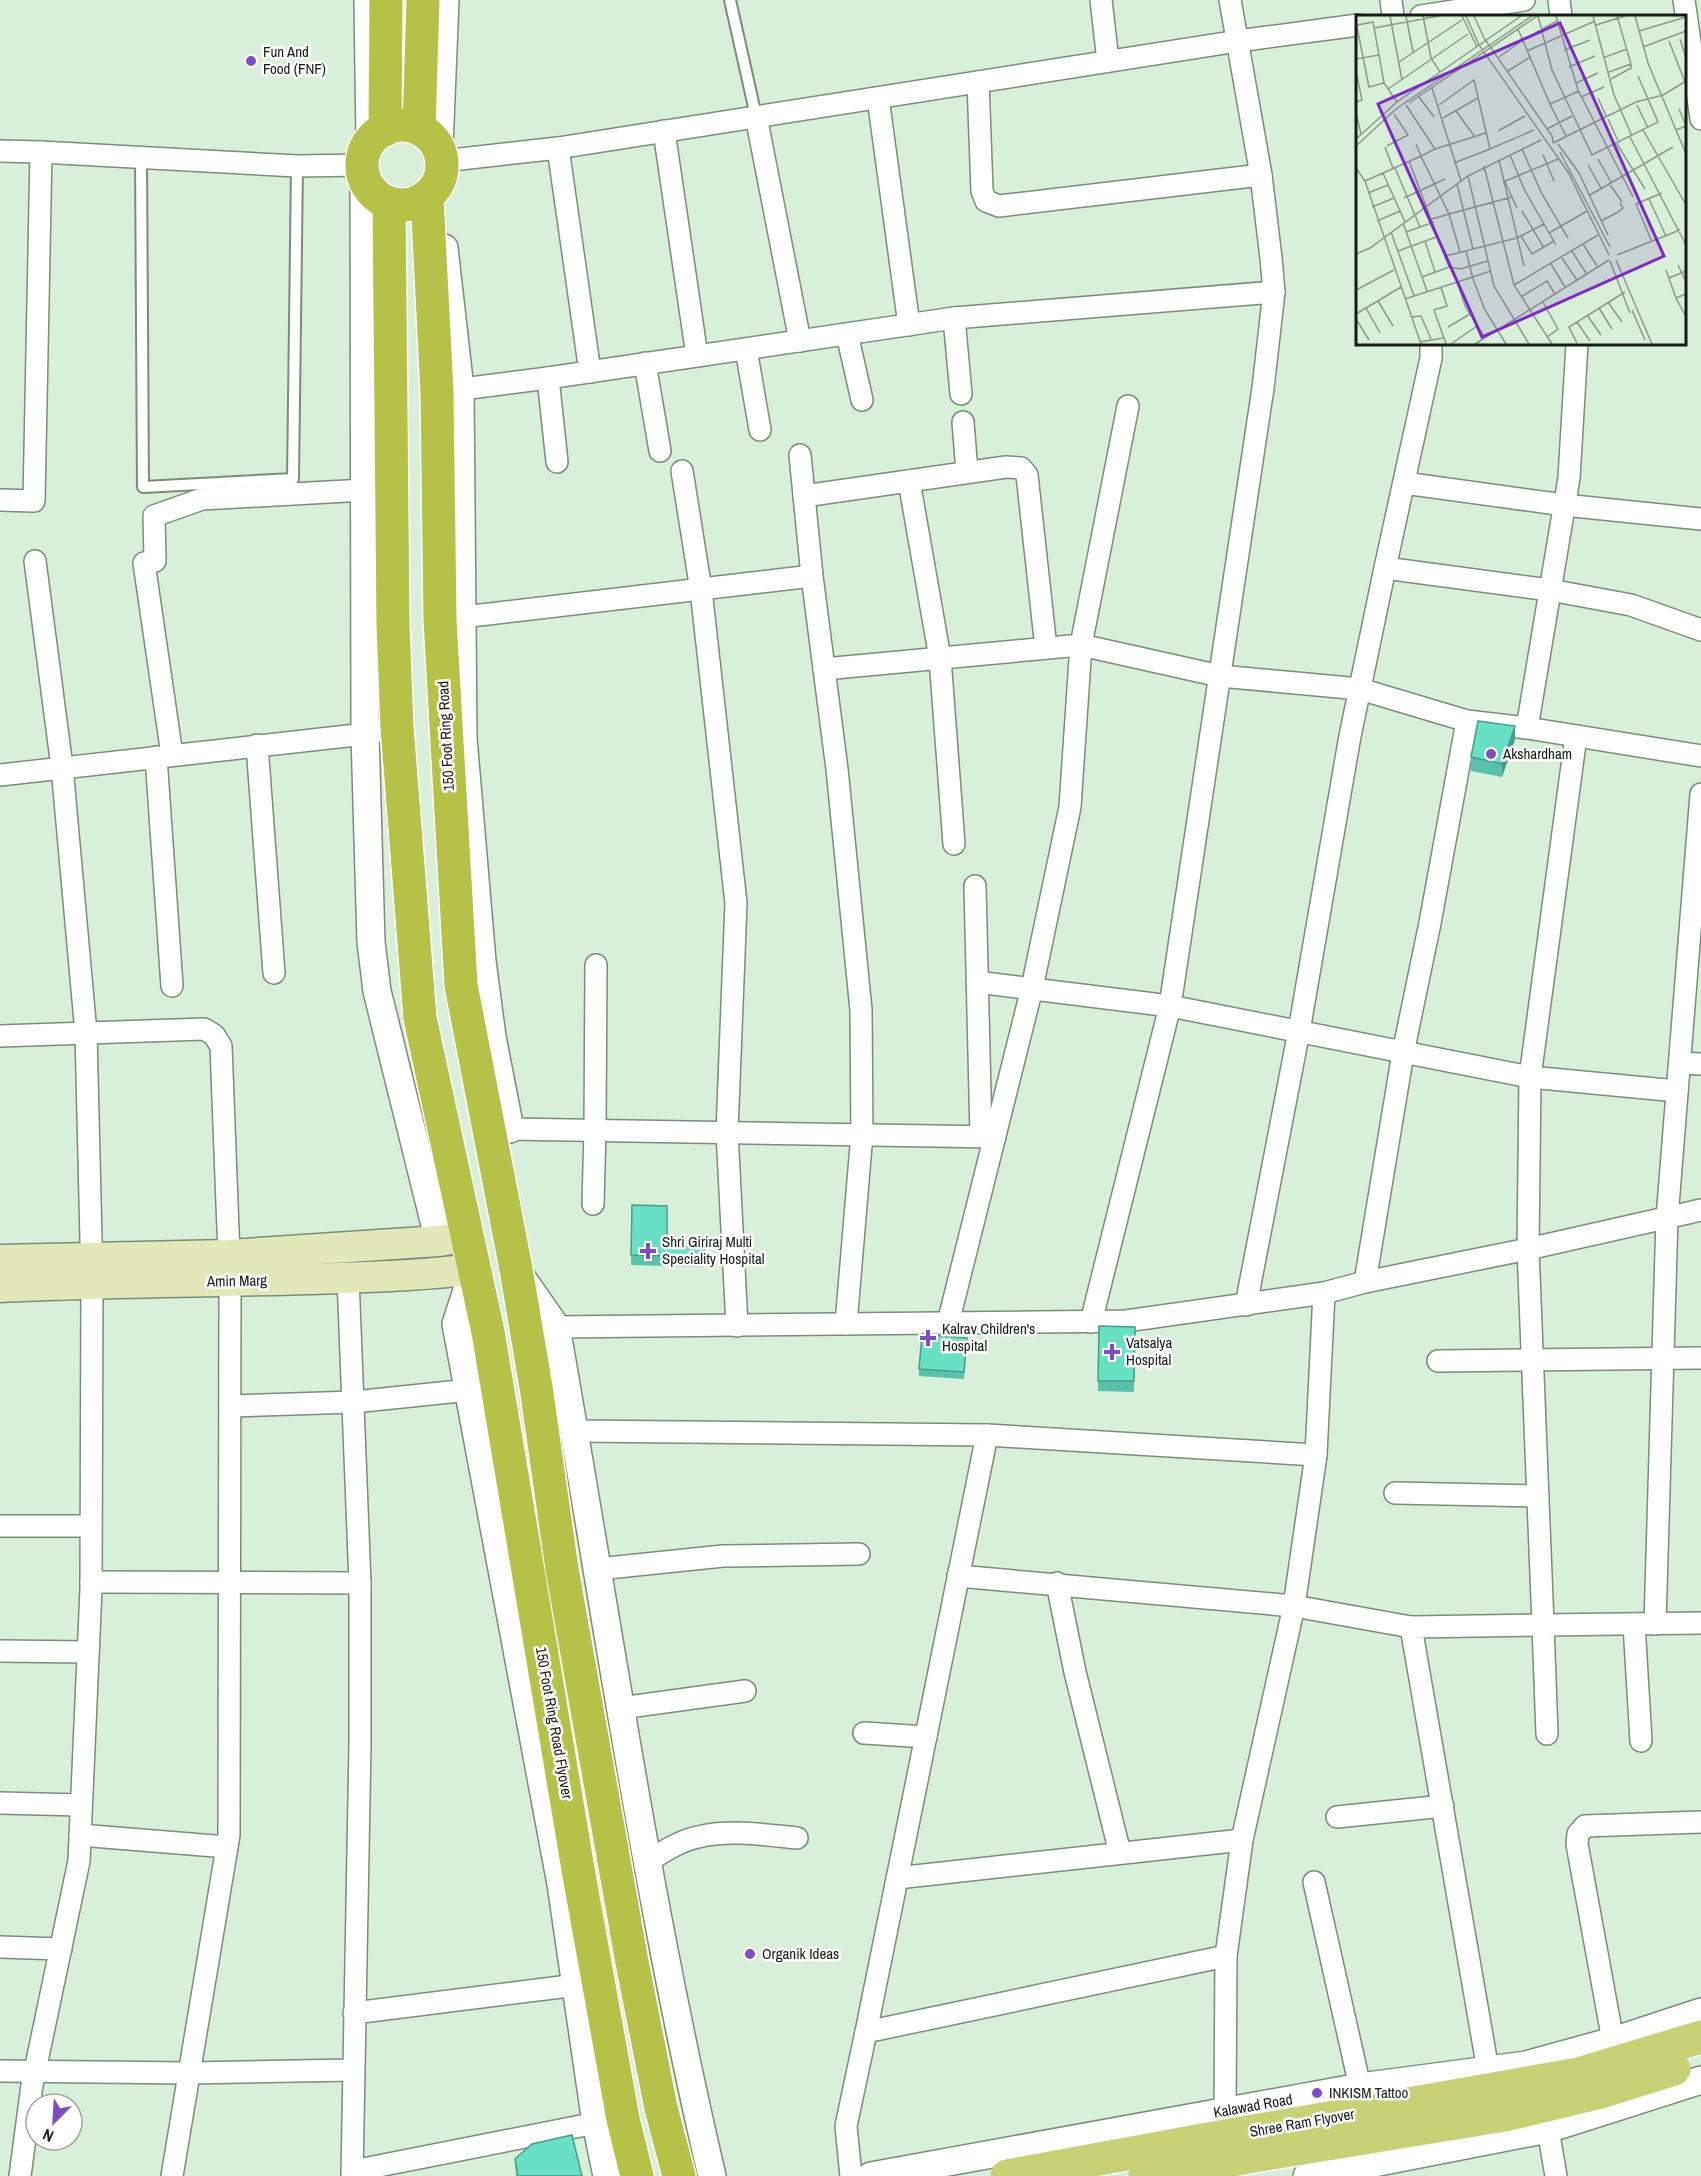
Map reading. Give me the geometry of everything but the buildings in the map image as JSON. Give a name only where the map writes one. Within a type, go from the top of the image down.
[{"type":"highway","points":[[370,153],[392,126],[406,125],[433,164],[415,204],[389,203],[369,188],[370,153],[386,0]]},
{"type":"highway","name":"150 Foot Ring Road","points":[[423,0],[449,391],[451,618],[461,985],[499,1128],[516,1269]]},
{"type":"highway","points":[[389,203],[393,625],[398,727],[420,1018],[453,1239],[474,1269]]},
{"type":"highway","name":"150 Foot Ring Road Flyover","points":[[474,1269],[488,1332],[483,1388],[579,1875],[623,2119],[637,2176]]},
{"type":"highway","points":[[516,1269],[536,1387],[562,1569],[632,1962],[660,2108],[679,2176]]},
{"type":"main road","name":"Amin Marg","points":[[230,1268],[453,1239]]},
{"type":"main road","name":"Amin Marg","points":[[0,1260],[92,1270],[230,1268],[348,1278],[474,1269]]},
{"type":"main road","name":"Amin Marg","points":[[0,1287],[92,1270]]},
{"type":"main road","name":"Shree Ram Flyover","points":[[1007,2176],[1197,2140],[1578,2074],[1701,2037]]},
{"type":"main road","name":"Shree Ram Flyover","points":[[1144,2176],[1505,2115],[1601,2092],[1701,2060]]},
{"type":"street","points":[[368,0],[370,153],[365,490],[365,734],[371,942],[377,991],[453,1239]]},
{"type":"street","points":[[445,0],[433,164],[558,148],[1238,41],[1356,26]]},
{"type":"street","points":[[1101,0],[1108,61]]},
{"type":"street","points":[[1091,1322],[1170,1006],[1263,388],[1274,292],[1261,175],[1230,0]]},
{"type":"street","points":[[1391,0],[1393,15]]},
{"type":"street","points":[[1427,15],[1524,0]]},
{"type":"street","points":[[1558,0],[1561,15]]},
{"type":"street","points":[[1684,0],[1700,109]]},
{"type":"street","points":[[978,82],[982,190],[986,201],[999,206],[1261,175]]},
{"type":"street","points":[[878,98],[909,325]]},
{"type":"street","points":[[756,116],[800,341]]},
{"type":"street","points":[[664,131],[696,356]]},
{"type":"street","points":[[558,148],[590,372]]},
{"type":"street","points":[[0,152],[41,152],[297,166],[370,153]]},
{"type":"street","points":[[0,500],[34,501],[41,152]]},
{"type":"street","points":[[449,391],[954,318],[1274,292]]},
{"type":"street","points":[[954,318],[961,394]]},
{"type":"street","points":[[847,334],[862,400]]},
{"type":"street","points":[[1246,1305],[1299,1031],[1360,689],[1384,568],[1431,358],[1431,345]]},
{"type":"street","points":[[1527,728],[1569,478],[1577,345]]},
{"type":"street","points":[[746,348],[760,430]]},
{"type":"street","points":[[645,363],[660,451]]},
{"type":"street","points":[[548,378],[557,462]]},
{"type":"street","points":[[948,1323],[988,1136],[1032,988],[1070,807],[1081,645],[1128,406]]},
{"type":"street","points":[[963,422],[967,472]]},
{"type":"street","points":[[800,455],[812,576],[837,769],[861,1010],[862,1134],[846,1324]]},
{"type":"street","points":[[804,496],[967,472],[1006,467],[1021,468],[1027,475],[1046,648]]},
{"type":"street","points":[[682,471],[701,590],[736,903],[727,1132],[737,1326]]},
{"type":"street","points":[[909,481],[939,658],[954,844]]},
{"type":"street","points":[[1404,483],[1564,505],[1701,515]]},
{"type":"street","points":[[172,986],[164,756],[149,562],[154,516],[201,499],[365,490]]},
{"type":"street","points":[[20,2176],[35,2071],[79,1861],[91,1582],[92,1270],[86,1033],[62,767],[35,561]]},
{"type":"street","points":[[1384,568],[1550,590],[1631,605],[1701,630]]},
{"type":"street","points":[[451,618],[812,576]]},
{"type":"street","points":[[824,669],[1081,645],[1220,676],[1360,689],[1467,721],[1527,728],[1701,756]]},
{"type":"street","points":[[1365,1281],[1403,1053],[1430,923],[1467,721]]},
{"type":"street","points":[[0,775],[365,734],[398,727]]},
{"type":"street","points":[[1547,1734],[1528,1249],[1530,1077],[1576,736]]},
{"type":"street","points":[[257,745],[274,973]]},
{"type":"street","points":[[1641,1741],[1644,1624],[1663,1359],[1667,1218],[1677,1091],[1695,935],[1701,794]]},
{"type":"street","points":[[975,886],[977,982],[988,1136]]},
{"type":"street","points":[[592,1204],[596,965]]},
{"type":"street","points":[[977,982],[1170,1006],[1530,1077],[1677,1091]]},
{"type":"street","points":[[0,1036],[204,1029],[214,1035],[221,1046],[230,1268],[229,1835],[172,2176]]},
{"type":"street","points":[[1680,1063],[1701,1065]]},
{"type":"street","points":[[499,1128],[988,1136]]},
{"type":"street","points":[[556,1327],[1126,1321],[1324,1293],[1365,1281],[1528,1249],[1701,1210]]},
{"type":"street","points":[[516,1269],[556,1327],[647,1862],[687,2069],[712,2176]]},
{"type":"street","points":[[348,1278],[360,1583],[360,1744],[353,2174],[596,2123]]},
{"type":"street","points":[[1225,2112],[1226,1956],[1242,1840],[1294,1606],[1317,1455],[1324,1293]]},
{"type":"street","points":[[1438,1361],[1701,1358]]},
{"type":"street","points":[[230,1406],[354,1402],[483,1388],[577,1985],[596,2123],[607,2176]]},
{"type":"street","points":[[574,1431],[987,1435],[1317,1455]]},
{"type":"street","points":[[851,2176],[846,2126],[987,1435]]},
{"type":"street","points":[[1395,1493],[1538,1496]]},
{"type":"street","points":[[0,1526],[91,1526]]},
{"type":"street","points":[[598,1569],[723,1556],[859,1554]]},
{"type":"street","points":[[958,1576],[1057,1583],[1294,1606],[1411,1627],[1701,1623]]},
{"type":"street","points":[[91,1582],[360,1583]]},
{"type":"street","points":[[1057,1583],[1075,1672],[1120,1853]]},
{"type":"street","points":[[1411,1627],[1488,2070]]},
{"type":"street","points":[[0,1652],[88,1652]]},
{"type":"street","points":[[621,1708],[745,1691]]},
{"type":"street","points":[[864,1733],[926,1737]]},
{"type":"street","points":[[0,1803],[81,1805]]},
{"type":"street","points":[[1337,1817],[1443,1806]]},
{"type":"street","points":[[1613,2041],[1577,1844],[1578,1834],[1585,1826],[1701,1822]]},
{"type":"street","points":[[647,1862],[678,1843],[699,1836],[742,1833],[797,1838]]},
{"type":"street","points":[[80,1835],[227,1847]]},
{"type":"street","points":[[897,1878],[1242,1840]]},
{"type":"street","points":[[1314,1882],[1360,2087]]},
{"type":"street","points":[[0,1947],[61,1949]]},
{"type":"street","points":[[866,2032],[1226,1956]]},
{"type":"street","points":[[354,2013],[577,1985]]},
{"type":"street","name":"Kalawad Road","points":[[871,2176],[1360,2087],[1526,2065],[1613,2041],[1701,2012]]},
{"type":"street","points":[[1526,2065],[1548,2129],[1556,2176]]},
{"type":"street","points":[[0,2071],[190,2073],[353,2070]]},
{"type":"street","points":[[1307,2176],[1548,2129],[1701,2080]]},
{"type":"lane","points":[[730,0],[756,116]]},
{"type":"lane","points":[[141,157],[143,487],[293,480],[297,166]]},
{"type":"place","name":"Fun And Food (FNF)","points":[[251,61]]},
{"type":"place","name":"Akshardham","points":[[1491,754]]},
{"type":"place","name":"Shri Giriraj Multi Speciality Hospital","points":[[648,1251]]},
{"type":"place","name":"Kalrav Children's Hospital","points":[[928,1338]]},
{"type":"place","name":"Vatsalya Hospital","points":[[1112,1352]]},
{"type":"place","name":"Organik Ideas","points":[[750,1954]]},
{"type":"place","name":"INKISM Tattoo","points":[[1317,2093]]}]
